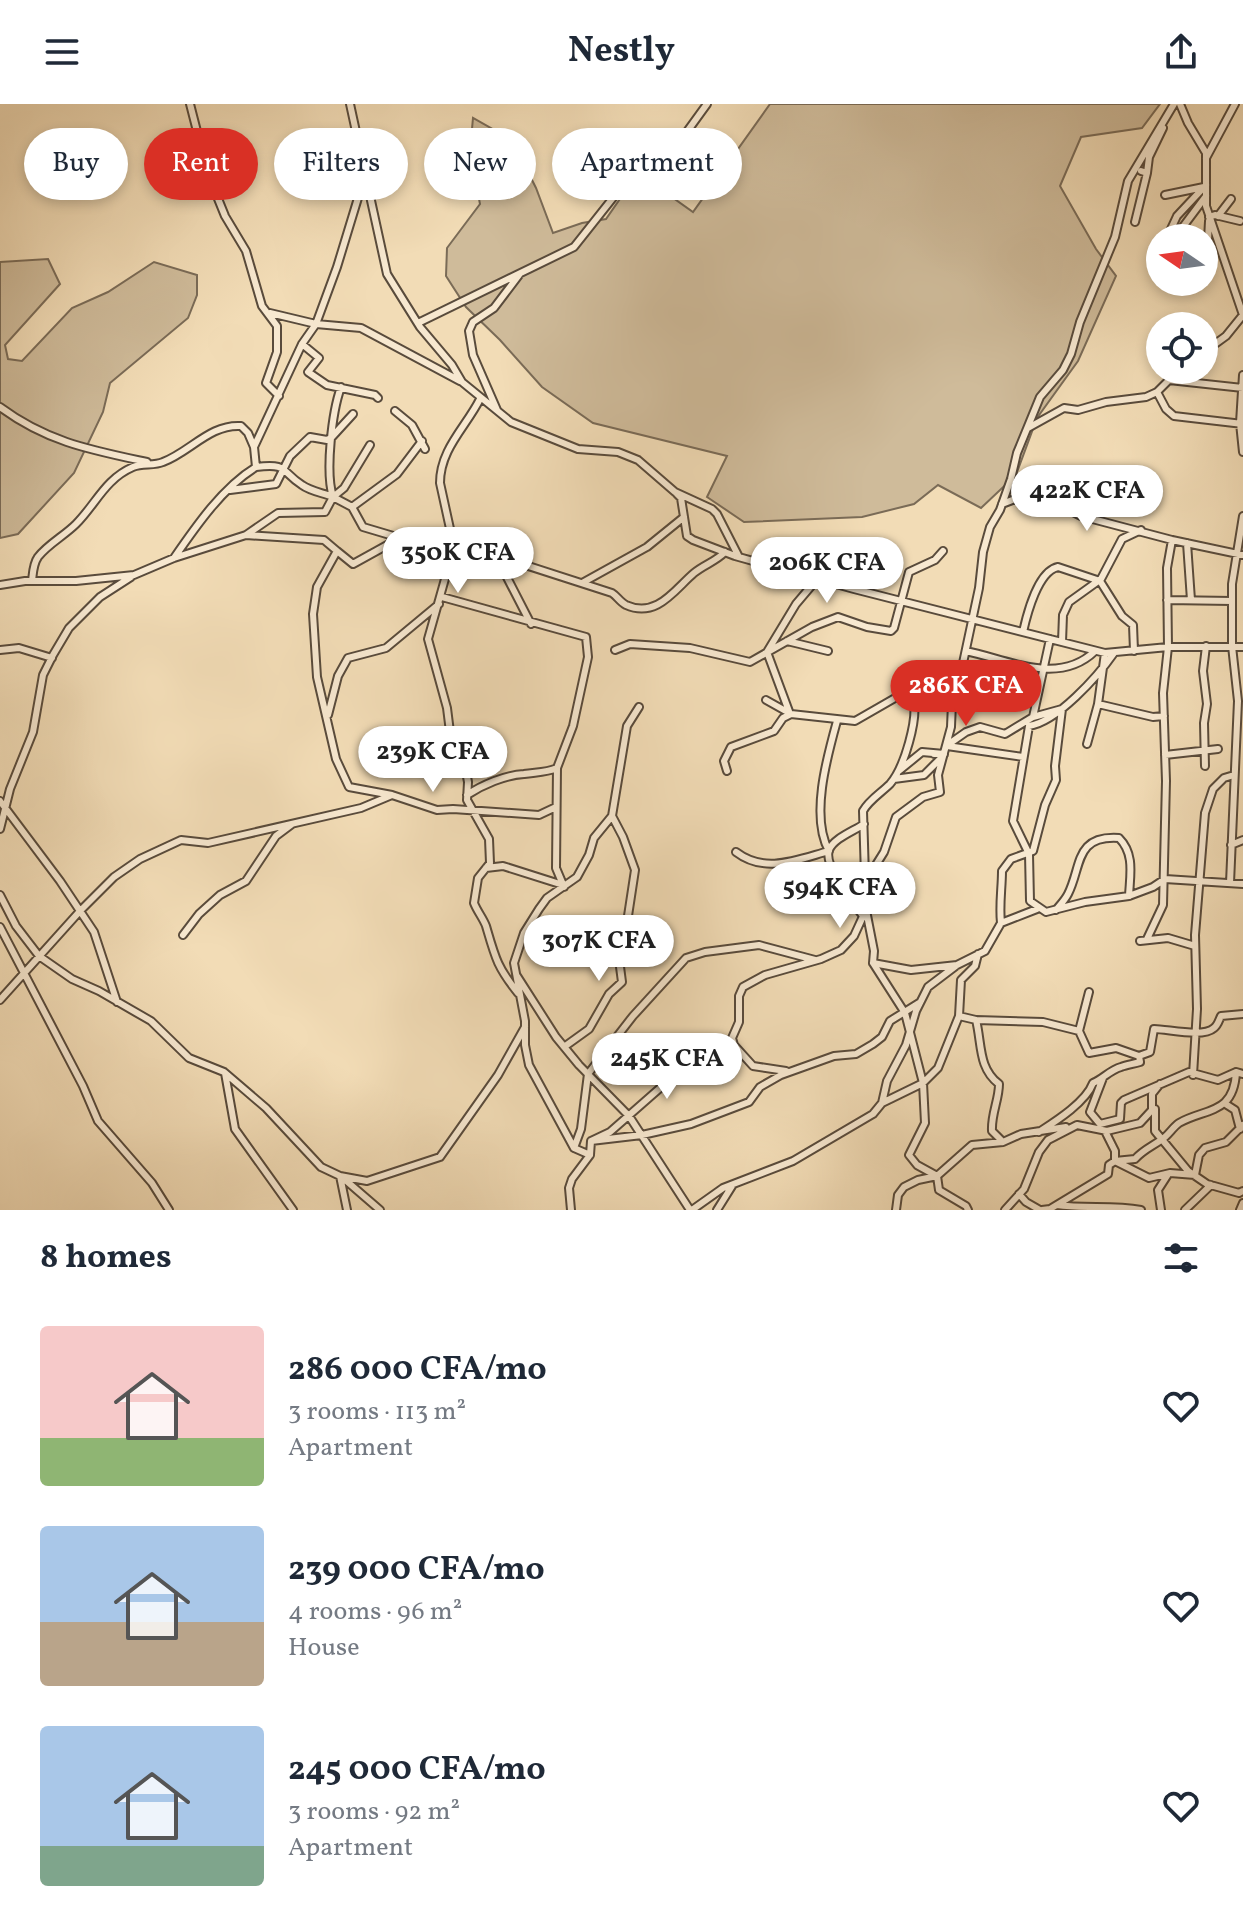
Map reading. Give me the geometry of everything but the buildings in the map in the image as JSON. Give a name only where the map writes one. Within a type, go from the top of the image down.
[{"type":"street","points":[[190,104],[208,174],[225,216],[246,251],[262,306],[277,326],[277,352],[266,383],[279,396]]},
{"type":"street","points":[[350,104],[355,128]]},
{"type":"street","points":[[418,323],[574,247],[639,165],[686,133],[707,104]]},
{"type":"street","points":[[1135,222],[1144,172],[1174,104]]},
{"type":"street","points":[[1180,104],[1206,158]]},
{"type":"street","points":[[1209,224],[1206,158],[1235,104]]},
{"type":"street","points":[[1225,105],[1230,113]]},
{"type":"street","points":[[866,881],[884,852],[896,817],[923,797],[940,792],[938,775],[951,727],[952,703],[966,651],[990,527],[1002,504],[1017,453],[1040,397],[1063,370],[1071,354],[1080,322],[1115,237],[1128,181],[1167,118]]},
{"type":"street","points":[[1165,195],[1205,186]]},
{"type":"street","points":[[1173,224],[1205,186]]},
{"type":"street","points":[[1185,224],[1206,196]]},
{"type":"street","points":[[1218,216],[1231,199]]},
{"type":"street","points":[[254,447],[302,344],[316,324],[357,200]]},
{"type":"street","points":[[371,200],[387,274],[418,323],[462,382]]},
{"type":"street","points":[[1209,218],[1218,216],[1240,221]]},
{"type":"street","points":[[1209,218],[1243,315]]},
{"type":"street","points":[[499,413],[473,355],[469,331],[473,322],[500,301],[519,274]]},
{"type":"street","points":[[1218,342],[1243,315],[1243,298]]},
{"type":"street","points":[[270,313],[316,324],[361,328],[462,382],[511,422],[578,449],[618,452],[638,460],[681,498],[687,536],[739,557],[1105,653],[1168,647],[1243,647]]},
{"type":"street","points":[[302,344],[319,358],[308,372],[327,385],[378,398]]},
{"type":"street","points":[[1243,375],[1243,452]]},
{"type":"street","points":[[1028,428],[1064,408],[1078,410],[1106,402],[1133,401],[1157,392],[1165,384]]},
{"type":"street","points":[[1218,384],[1243,388]]},
{"type":"street","points":[[333,497],[329,484],[331,438],[341,387]]},
{"type":"street","points":[[1157,392],[1166,409],[1174,416],[1241,423]]},
{"type":"street","points":[[480,399],[449,447],[440,473],[454,547],[428,639],[447,708],[452,748],[465,766],[471,810],[489,839],[491,854],[478,878],[474,903],[485,922],[500,971],[518,993]]},
{"type":"street","points":[[0,407],[16,419],[82,449],[148,463],[162,463]]},
{"type":"street","points":[[395,411],[412,425],[425,449]]},
{"type":"street","points":[[174,558],[190,532],[212,510],[223,493],[276,484],[290,456],[310,437],[331,438],[353,414]]},
{"type":"street","points":[[32,581],[34,564],[39,557],[77,523],[106,485],[135,466],[162,463],[215,431],[241,426],[254,447],[256,467]]},
{"type":"street","points":[[352,507],[397,474],[422,441]]},
{"type":"street","points":[[0,829],[33,732],[43,675],[69,628],[100,597],[134,575],[174,558],[246,535],[278,513],[325,512],[370,445]]},
{"type":"street","points":[[230,490],[241,476],[256,467],[273,465],[284,470],[302,486],[352,507],[363,527],[400,538],[495,555],[612,593],[626,605],[651,607],[671,598],[687,579],[704,565],[717,561],[725,552]]},
{"type":"street","points":[[675,492],[717,514],[739,557]]},
{"type":"street","points":[[1002,504],[1015,499],[1032,505],[1055,503],[1081,516],[1240,554]]},
{"type":"street","points":[[1230,883],[1240,693],[1232,646],[1232,601],[1243,516]]},
{"type":"street","points":[[582,583],[647,547],[684,517]]},
{"type":"street","points":[[1062,642],[1065,610],[1069,602],[1100,581],[1122,539],[1141,530]]},
{"type":"street","points":[[246,535],[324,540],[353,564],[400,538]]},
{"type":"street","points":[[1172,540],[1167,568],[1168,647],[1163,693],[1163,907],[1144,940],[1168,938],[1195,946]]},
{"type":"street","points":[[1187,543],[1191,600]]},
{"type":"street","points":[[337,551],[317,587],[313,602],[317,677],[336,759],[349,787],[392,795],[433,810],[539,815],[556,807]]},
{"type":"street","points":[[615,650],[630,644],[690,648],[750,662],[819,624],[838,617],[891,631],[909,572],[935,560],[943,551]]},
{"type":"street","points":[[495,555],[531,624]]},
{"type":"street","points":[[1023,632],[1032,595],[1051,568],[1058,567],[1100,581],[1122,616],[1133,625],[1134,651]]},
{"type":"street","points":[[0,585],[134,575]]},
{"type":"street","points":[[767,652],[796,604],[818,578]]},
{"type":"street","points":[[441,600],[586,637],[588,657],[573,726],[557,768],[556,868],[552,882]]},
{"type":"street","points":[[327,719],[338,676],[348,658],[386,648],[441,600]]},
{"type":"street","points":[[1167,600],[1232,601]]},
{"type":"street","points":[[1033,717],[1050,639]]},
{"type":"street","points":[[787,641],[828,651]]},
{"type":"street","points":[[1205,766],[1207,704],[1203,671],[1206,646]]},
{"type":"street","points":[[0,650],[19,648],[52,658]]},
{"type":"street","points":[[966,651],[1044,668],[1073,667],[1084,662],[1095,651]]},
{"type":"street","points":[[767,652],[791,714]]},
{"type":"street","points":[[1087,744],[1098,704],[1105,653]]},
{"type":"street","points":[[1114,653],[1102,670],[1062,709],[1039,725],[1029,726],[1013,821],[1029,854],[1030,901],[1037,909],[1046,912],[1129,896],[1162,880],[1243,884]]},
{"type":"street","points":[[766,700],[791,714],[855,721],[919,686],[935,683],[963,663]]},
{"type":"street","points":[[896,776],[913,724],[913,698],[919,686]]},
{"type":"street","points":[[1098,704],[1153,717],[1164,716]]},
{"type":"street","points":[[590,1155],[574,1148],[529,1065],[514,963],[524,933],[547,898],[583,867],[594,838],[612,816],[627,726],[639,707]]},
{"type":"street","points":[[896,776],[924,775],[966,732],[980,727],[1005,734],[1033,717],[1062,709]]},
{"type":"street","points":[[882,1103],[887,1081],[906,1045],[919,1003],[934,981],[985,951],[1001,923],[1002,871],[1011,859],[1033,851],[1045,805],[1056,780],[1062,709]]},
{"type":"street","points":[[727,771],[724,761],[731,747],[774,731],[783,718],[791,714]]},
{"type":"street","points":[[837,721],[822,790],[820,828],[839,885],[865,913]]},
{"type":"street","points":[[1165,755],[1218,749]]},
{"type":"street","points":[[937,1176],[917,1165],[909,1155],[925,1123],[923,1083],[905,1013],[873,963],[874,951],[865,913],[864,809],[917,754],[930,751],[1023,757]]},
{"type":"street","points":[[934,754],[945,752]]},
{"type":"street","points":[[467,795],[476,788],[511,776],[544,773],[557,768]]},
{"type":"street","points":[[1193,1075],[1197,1032],[1195,946],[1204,827],[1210,795],[1224,778],[1234,775]]},
{"type":"street","points":[[0,1000],[80,911],[127,867],[181,840],[208,843],[361,808],[392,795]]},
{"type":"street","points":[[0,801],[94,932],[117,1002]]},
{"type":"street","points":[[564,1047],[589,1029],[609,994],[622,982],[617,944],[626,929],[635,870],[612,816]]},
{"type":"street","points":[[183,935],[199,914],[220,895],[246,881],[276,836],[294,822]]},
{"type":"street","points":[[736,852],[747,860],[777,865],[829,851],[841,838],[864,824]]},
{"type":"street","points":[[1056,910],[1069,893],[1075,868],[1082,855],[1099,840],[1119,838],[1127,847],[1130,855],[1129,896]]},
{"type":"street","points":[[1231,845],[1243,840]]},
{"type":"street","points":[[486,868],[503,866],[564,886]]},
{"type":"street","points":[[556,868],[564,886]]},
{"type":"street","points":[[0,895],[16,926],[39,956],[72,979],[151,1021],[189,1058],[224,1072],[266,1108],[321,1167],[340,1176],[367,1181],[440,1157],[498,1075],[525,1027]]},
{"type":"street","points":[[1001,923],[1037,909]]},
{"type":"street","points":[[591,1141],[610,1132],[684,1067],[733,1042],[743,987],[765,975],[841,950],[849,944],[865,913]]},
{"type":"street","points":[[0,927],[98,1121],[152,1183],[169,1210]]},
{"type":"street","points":[[574,1148],[581,1129],[588,1074],[633,1016],[686,958],[705,952],[759,945],[815,960]]},
{"type":"street","points":[[516,975],[564,1047],[629,1116],[691,1210],[734,1183],[793,1161],[873,1114],[882,1103],[923,1083],[938,1068],[946,1053],[959,1016],[961,980],[975,966],[978,954]]},
{"type":"street","points":[[873,963],[911,970],[957,965]]},
{"type":"street","points":[[1089,992],[1079,1031],[1089,1053],[1116,1048],[1139,1056],[1150,1052],[1154,1029],[1197,1032],[1214,1028],[1221,1016],[1243,1014]]},
{"type":"street","points":[[591,1141],[642,1135],[691,1124],[749,1102],[765,1083],[789,1072],[834,1056],[856,1054],[882,1037],[890,1021],[919,1003]]},
{"type":"street","points":[[959,1016],[976,1020],[1043,1022],[1079,1031]]},
{"type":"street","points":[[976,1020],[983,1062],[990,1077],[999,1084],[991,1119],[992,1131],[1003,1142]]},
{"type":"street","points":[[733,1042],[753,1066],[789,1072]]},
{"type":"street","points":[[1039,1132],[1066,1111],[1073,1110],[1089,1093],[1093,1083],[1120,1067],[1140,1062],[1139,1056]]},
{"type":"street","points":[[224,1072],[235,1129],[293,1210]]},
{"type":"street","points":[[1104,1075],[1090,1112],[1100,1124],[1120,1119],[1124,1100],[1178,1074],[1189,1072],[1218,1080],[1240,1073]]},
{"type":"street","points":[[1019,1194],[1041,1210],[1057,1205],[1108,1174],[1109,1165],[1115,1161],[1135,1159],[1181,1122],[1201,1117],[1224,1103],[1234,1090],[1240,1073]]},
{"type":"street","points":[[896,1210],[898,1195],[904,1187],[937,1176],[972,1145],[1003,1142],[1021,1134],[1077,1125],[1105,1131],[1140,1123],[1152,1110],[1152,1094],[1160,1084]]},
{"type":"street","points":[[1152,1094],[1156,1107],[1154,1127],[1188,1171],[1211,1185],[1241,1192],[1242,1206]]},
{"type":"street","points":[[1195,1175],[1199,1155],[1205,1148],[1226,1142],[1241,1127],[1235,1110],[1224,1103]]},
{"type":"street","points":[[1005,1210],[1028,1183],[1042,1146],[1071,1126]]},
{"type":"street","points":[[1105,1131],[1115,1151],[1115,1161]]},
{"type":"street","points":[[571,1210],[569,1188],[590,1155],[591,1141]]},
{"type":"street","points":[[1115,1161],[1149,1178],[1170,1173],[1195,1175]]},
{"type":"street","points":[[1161,1210],[1158,1190],[1170,1173]]},
{"type":"street","points":[[340,1176],[347,1210]]},
{"type":"street","points":[[340,1176],[380,1210]]},
{"type":"street","points":[[937,1176],[939,1190],[968,1210]]},
{"type":"street","points":[[717,1210],[734,1183]]},
{"type":"street","points":[[1185,1210],[1211,1185]]},
{"type":"street","points":[[1081,1191],[1082,1209]]},
{"type":"street","points":[[1057,1205],[1082,1209],[1103,1205],[1141,1210]]},
{"type":"shaded area","points":[[770,104],[1160,104],[1142,128],[1081,137],[1060,186],[1096,249],[1116,276],[1078,361],[1037,418],[1016,475],[981,508],[938,485],[914,504],[862,517],[744,522],[707,497],[727,456],[593,423],[542,387],[466,307],[446,276],[447,248],[480,204],[479,200],[536,200],[536,188],[553,233],[606,219],[619,200],[676,200],[693,212],[702,200],[742,200],[742,143]]},
{"type":"shaded area","points":[[473,118],[491,128],[472,128]]},
{"type":"shaded area","points":[[48,259],[60,284],[5,345],[8,359],[22,361],[72,308],[108,292],[154,262],[197,275],[197,295],[188,318],[110,383],[103,412],[74,473],[18,534],[0,538],[0,262]]}]
